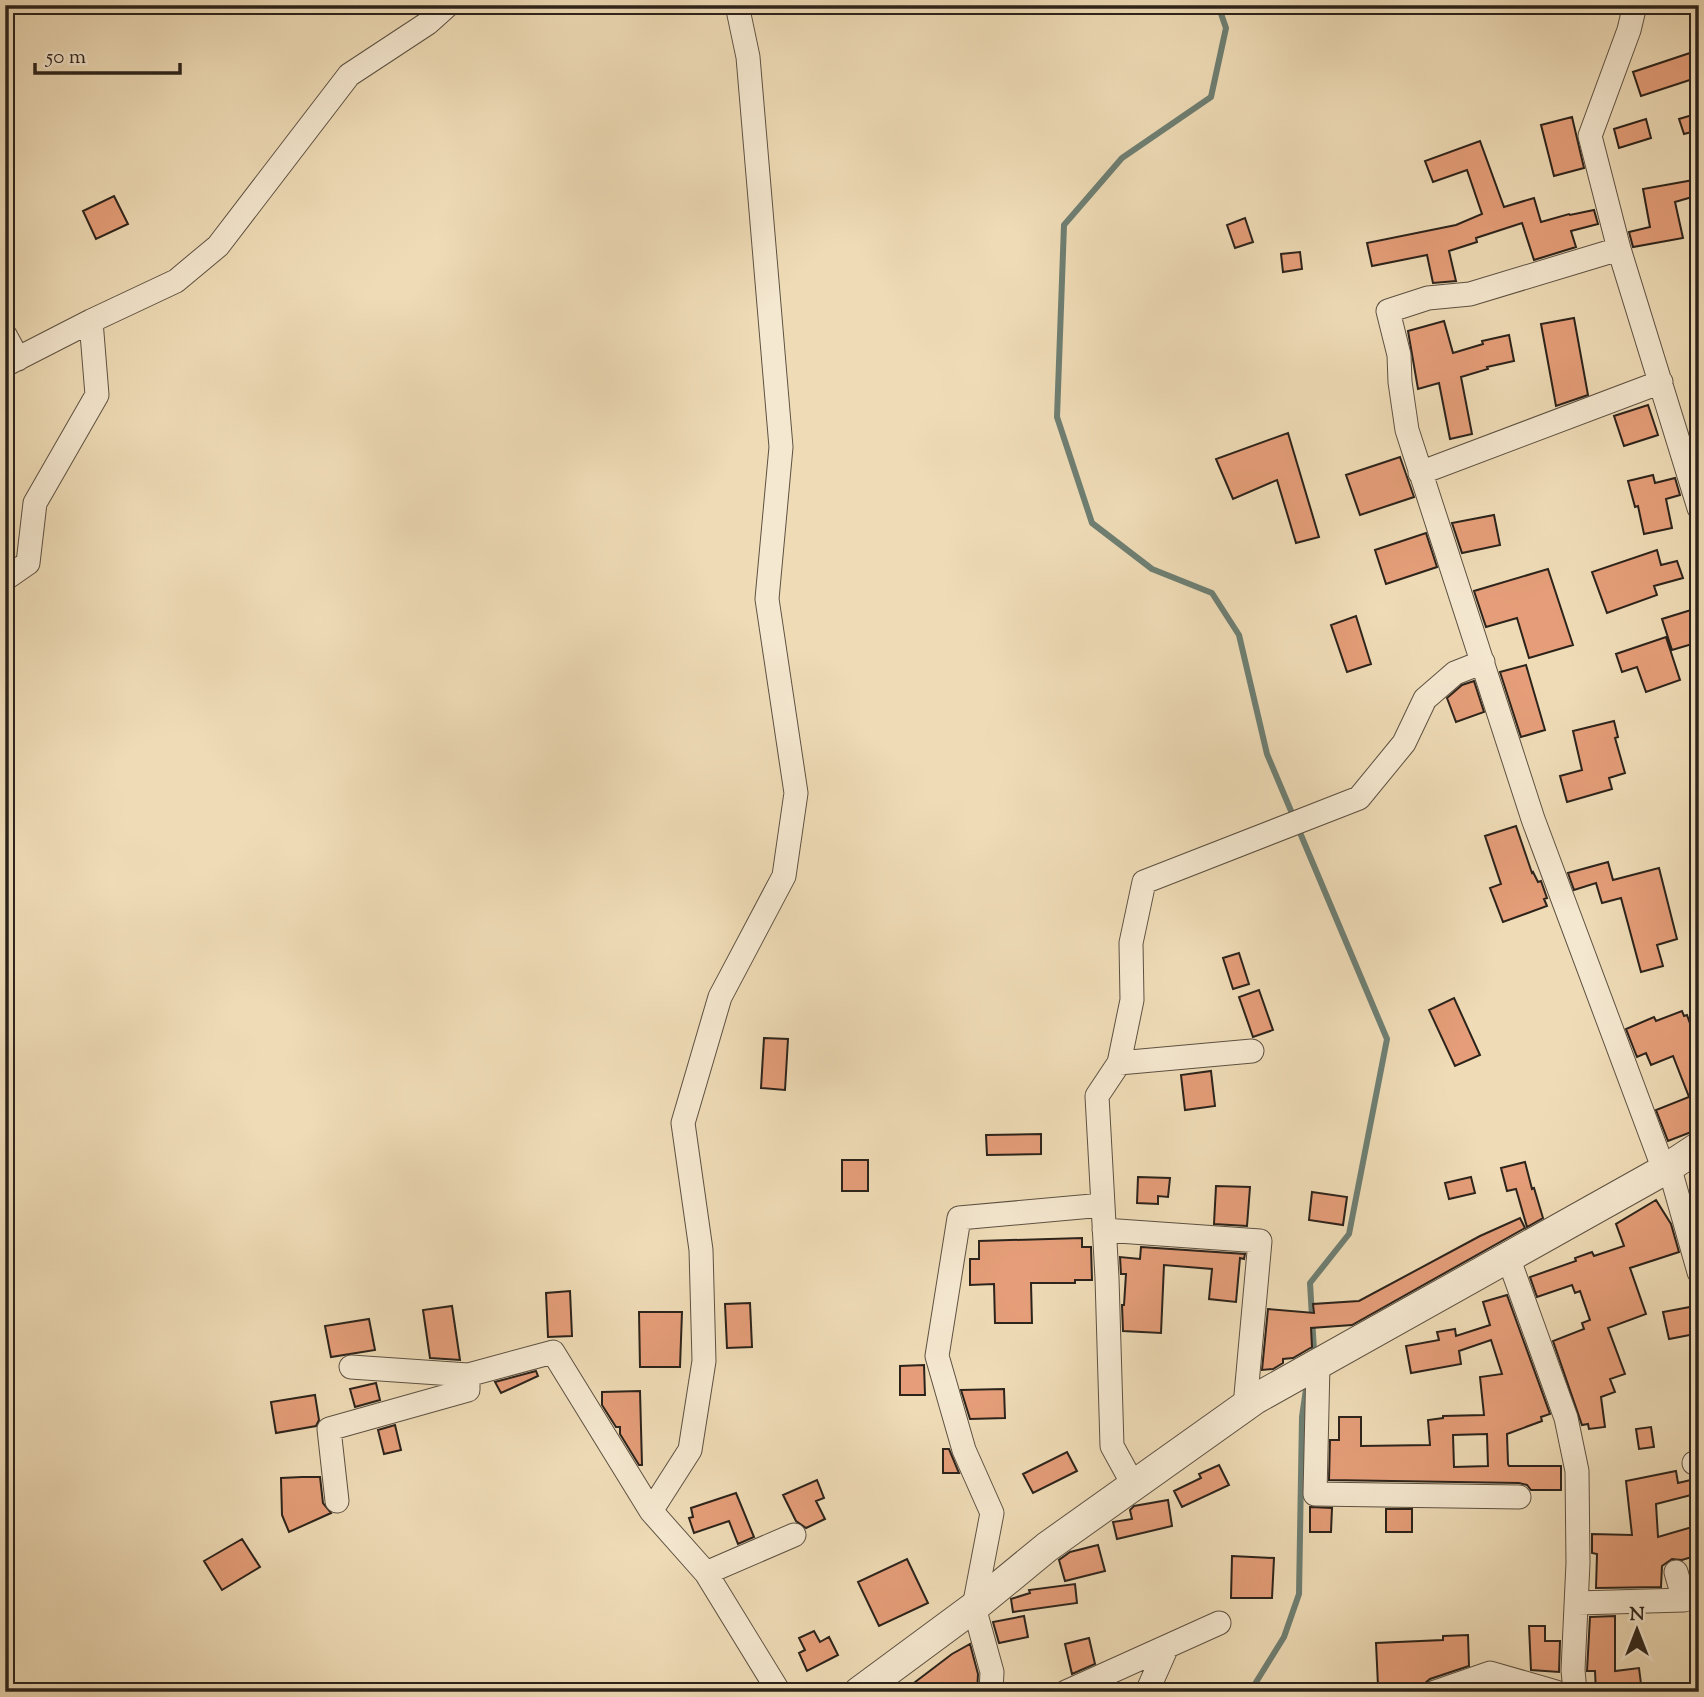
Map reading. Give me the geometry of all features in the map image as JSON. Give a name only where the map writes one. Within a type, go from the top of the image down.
[{"type":"street","points":[[5,335],[12,362],[176,281],[218,246],[349,75],[428,23],[447,5]]},
{"type":"street","points":[[651,1511],[690,1450],[705,1361],[701,1250],[683,1123],[720,997],[784,876],[796,793],[768,599],[781,447],[748,57],[737,5]]},
{"type":"street","points":[[1635,5],[1629,30],[1590,136],[1619,249],[1661,382],[1692,465],[1699,508]]},
{"type":"street","points":[[1619,249],[1469,294],[1428,298],[1388,311],[1399,355],[1407,430],[1420,473],[1532,819],[1666,1168],[1699,1272]]},
{"type":"street","points":[[5,579],[29,563],[35,503],[97,395],[92,321]]},
{"type":"street","points":[[1420,473],[1661,382]]},
{"type":"street","points":[[1133,1486],[1112,1446],[1097,1096],[1119,1063],[1132,1000],[1131,943],[1144,882],[1359,798],[1404,743],[1425,699],[1455,673],[1483,662]]},
{"type":"street","points":[[1119,1063],[1252,1051]]},
{"type":"street","points":[[859,1692],[974,1607],[1047,1547],[1245,1406],[1699,1147]]},
{"type":"street","points":[[992,1692],[992,1672],[974,1607],[992,1513],[964,1450],[937,1356],[959,1219],[1103,1205]]},
{"type":"street","points":[[1104,1230],[1260,1241],[1245,1406]]},
{"type":"street","points":[[1508,1257],[1566,1418],[1577,1471],[1578,1563],[1573,1670],[1575,1692]]},
{"type":"street","points":[[351,1367],[468,1375],[554,1352],[651,1511],[706,1573],[779,1692]]},
{"type":"street","points":[[1318,1364],[1315,1494],[1519,1497]]},
{"type":"street","points":[[337,1502],[329,1429],[468,1390],[468,1375]]},
{"type":"street","points":[[706,1573],[794,1535]]},
{"type":"street","points":[[1577,1603],[1684,1600],[1676,1573]]},
{"type":"street","points":[[1066,1692],[1219,1623]]},
{"type":"street","points":[[1147,1692],[1166,1649]]},
{"type":"street","points":[[1435,1692],[1490,1673],[1556,1692]]},
{"type":"building","points":[[1699,50],[1699,77],[1641,96],[1633,72]]},
{"type":"building","points":[[1699,113],[1699,130],[1684,134],[1679,119]]},
{"type":"building","points":[[1572,117],[1584,168],[1554,176],[1541,125]]},
{"type":"building","points":[[1646,119],[1651,138],[1619,148],[1614,129]]},
{"type":"building","points":[[1480,141],[1504,207],[1534,198],[1541,222],[1594,210],[1598,224],[1571,231],[1576,247],[1534,260],[1522,223],[1476,238],[1477,242],[1449,251],[1456,281],[1433,283],[1427,255],[1372,266],[1367,243],[1456,225],[1482,214],[1467,170],[1433,182],[1425,161]]},
{"type":"building","points":[[1699,179],[1699,195],[1675,202],[1683,238],[1633,247],[1629,232],[1650,227],[1643,189]]},
{"type":"building","points":[[114,196],[128,224],[96,239],[83,211]]},
{"type":"building","points":[[1245,218],[1253,242],[1235,248],[1227,225]]},
{"type":"building","points":[[1300,252],[1302,269],[1283,272],[1281,254]]},
{"type":"building","points":[[1574,318],[1588,395],[1556,406],[1541,324]]},
{"type":"building","points":[[1444,321],[1453,353],[1483,344],[1482,341],[1509,335],[1514,361],[1461,377],[1472,434],[1450,439],[1439,383],[1418,389],[1408,331]]},
{"type":"building","points":[[1648,405],[1658,435],[1624,446],[1614,416]]},
{"type":"building","points":[[1288,433],[1319,537],[1296,543],[1277,480],[1233,499],[1216,459]]},
{"type":"building","points":[[1400,457],[1414,497],[1360,515],[1346,475]]},
{"type":"building","points":[[1653,475],[1655,483],[1675,478],[1680,495],[1666,499],[1672,528],[1644,534],[1638,506],[1635,507],[1628,481]]},
{"type":"building","points":[[1494,515],[1500,545],[1462,553],[1452,523]]},
{"type":"building","points":[[1426,533],[1437,567],[1386,584],[1375,550]]},
{"type":"building","points":[[1657,550],[1661,565],[1677,561],[1683,578],[1654,586],[1657,595],[1607,613],[1592,572]]},
{"type":"building","points":[[1548,569],[1573,645],[1529,658],[1517,618],[1486,627],[1474,591]]},
{"type":"building","points":[[1691,610],[1699,633],[1699,642],[1672,650],[1662,619]]},
{"type":"building","points":[[1356,616],[1371,664],[1347,672],[1331,625]]},
{"type":"building","points":[[1666,637],[1680,680],[1646,692],[1637,667],[1622,672],[1616,654]]},
{"type":"building","points":[[1526,665],[1545,730],[1521,737],[1500,672]]},
{"type":"building","points":[[1474,681],[1484,712],[1456,722],[1447,698],[1462,685]]},
{"type":"building","points":[[1614,721],[1618,737],[1615,738],[1625,773],[1609,778],[1612,789],[1567,802],[1560,776],[1582,770],[1573,731]]},
{"type":"building","points":[[1516,826],[1532,873],[1538,882],[1541,881],[1547,906],[1503,922],[1490,888],[1501,884],[1485,836]]},
{"type":"building","points":[[1608,862],[1613,880],[1659,868],[1677,939],[1657,945],[1663,966],[1641,972],[1621,898],[1602,903],[1596,883],[1574,890],[1568,873]]},
{"type":"building","points":[[1239,953],[1249,984],[1233,989],[1223,958]]},
{"type":"building","points":[[1259,990],[1273,1030],[1253,1037],[1239,997]]},
{"type":"building","points":[[1454,998],[1480,1055],[1455,1066],[1429,1010]]},
{"type":"building","points":[[1682,1011],[1684,1016],[1687,1015],[1692,1029],[1699,1027],[1699,1129],[1668,1141],[1656,1110],[1689,1097],[1673,1056],[1651,1065],[1646,1053],[1637,1057],[1626,1029],[1654,1017],[1656,1021]]},
{"type":"building","points":[[764,1038],[788,1039],[785,1090],[761,1088]]},
{"type":"building","points":[[1211,1071],[1215,1106],[1185,1110],[1181,1075]]},
{"type":"building","points":[[1041,1134],[1041,1154],[987,1155],[986,1135]]},
{"type":"building","points":[[842,1160],[868,1160],[868,1191],[842,1191]]},
{"type":"building","points":[[1525,1162],[1543,1218],[1527,1227],[1516,1189],[1507,1191],[1501,1168]]},
{"type":"building","points":[[1138,1177],[1170,1178],[1168,1197],[1158,1196],[1158,1204],[1137,1203]]},
{"type":"building","points":[[1471,1177],[1475,1193],[1449,1199],[1445,1183]]},
{"type":"building","points":[[1216,1186],[1250,1187],[1247,1226],[1214,1224]]},
{"type":"building","points":[[1312,1192],[1347,1197],[1343,1225],[1309,1220]]},
{"type":"building","points":[[1656,1200],[1671,1224],[1679,1252],[1630,1268],[1646,1314],[1608,1328],[1625,1374],[1610,1379],[1615,1392],[1601,1397],[1605,1427],[1589,1429],[1588,1424],[1582,1425],[1553,1341],[1584,1329],[1582,1323],[1590,1320],[1580,1291],[1575,1293],[1572,1285],[1537,1297],[1530,1277],[1576,1261],[1575,1258],[1592,1252],[1594,1256],[1624,1246],[1616,1224]]},
{"type":"building","points":[[1520,1218],[1525,1228],[1352,1325],[1311,1328],[1312,1347],[1293,1358],[1283,1359],[1283,1363],[1273,1369],[1262,1370],[1268,1309],[1314,1313],[1313,1304],[1359,1301],[1480,1236]]},
{"type":"building","points":[[1082,1238],[1082,1247],[1091,1247],[1092,1280],[1075,1280],[1075,1283],[1031,1283],[1032,1323],[995,1323],[994,1284],[970,1285],[970,1259],[979,1259],[979,1241]]},
{"type":"building","points":[[1141,1247],[1245,1254],[1244,1259],[1240,1258],[1236,1302],[1209,1299],[1212,1269],[1164,1265],[1161,1333],[1123,1331],[1122,1305],[1126,1274],[1121,1274],[1120,1257],[1140,1259]]},
{"type":"building","points":[[570,1291],[572,1336],[548,1337],[546,1293]]},
{"type":"building","points":[[1507,1295],[1550,1414],[1541,1417],[1542,1421],[1507,1434],[1508,1464],[1561,1466],[1561,1490],[1531,1490],[1527,1485],[1519,1483],[1329,1480],[1330,1440],[1339,1440],[1339,1417],[1361,1417],[1361,1446],[1430,1445],[1428,1420],[1443,1416],[1484,1415],[1480,1377],[1502,1374],[1491,1340],[1459,1351],[1461,1364],[1411,1373],[1406,1346],[1439,1340],[1437,1332],[1455,1329],[1456,1336],[1490,1325],[1483,1302]],"holes":[[[1487,1434],[1488,1466],[1454,1467],[1453,1435]]]},
{"type":"building","points":[[750,1303],[752,1347],[727,1348],[725,1304]]},
{"type":"building","points":[[452,1306],[460,1360],[430,1358],[423,1310]]},
{"type":"building","points":[[1690,1307],[1695,1334],[1669,1339],[1663,1312]]},
{"type":"building","points":[[639,1312],[682,1312],[680,1367],[640,1367]]},
{"type":"building","points":[[369,1319],[375,1350],[331,1357],[325,1326]]},
{"type":"building","points":[[924,1365],[925,1395],[900,1395],[900,1366]]},
{"type":"building","points":[[536,1371],[538,1376],[501,1393],[495,1382]]},
{"type":"building","points":[[376,1383],[380,1400],[355,1407],[350,1389]]},
{"type":"building","points":[[1004,1389],[1005,1418],[970,1419],[961,1390]]},
{"type":"building","points":[[640,1391],[642,1465],[639,1465],[620,1434],[620,1427],[616,1427],[602,1405],[602,1392]]},
{"type":"building","points":[[315,1395],[319,1420],[316,1426],[276,1433],[271,1402]]},
{"type":"building","points":[[395,1425],[401,1450],[384,1454],[378,1430]]},
{"type":"building","points":[[1651,1427],[1654,1447],[1639,1449],[1636,1429]]},
{"type":"building","points":[[943,1449],[949,1449],[959,1473],[943,1473]]},
{"type":"building","points":[[1067,1452],[1077,1471],[1033,1493],[1023,1474]]},
{"type":"building","points":[[1219,1465],[1229,1485],[1182,1507],[1174,1491],[1201,1478],[1199,1474]]},
{"type":"building","points":[[1676,1471],[1678,1483],[1699,1478],[1699,1493],[1656,1504],[1658,1537],[1699,1525],[1699,1543],[1695,1544],[1698,1555],[1682,1560],[1672,1559],[1662,1566],[1661,1587],[1596,1588],[1597,1554],[1592,1553],[1592,1534],[1632,1535],[1626,1481]]},
{"type":"building","points":[[320,1477],[323,1503],[331,1513],[289,1532],[282,1515],[281,1478]]},
{"type":"building","points":[[817,1480],[824,1498],[816,1501],[825,1519],[806,1528],[796,1521],[783,1495]]},
{"type":"building","points":[[736,1493],[754,1537],[738,1544],[729,1521],[694,1533],[689,1518],[693,1517],[691,1508]]},
{"type":"building","points":[[1168,1500],[1172,1526],[1117,1539],[1113,1522],[1132,1519],[1130,1510],[1134,1506]]},
{"type":"building","points":[[1310,1507],[1332,1508],[1331,1532],[1310,1532]]},
{"type":"building","points":[[1386,1509],[1412,1509],[1412,1532],[1386,1532]]},
{"type":"building","points":[[242,1539],[260,1567],[222,1590],[204,1561]]},
{"type":"building","points":[[1098,1545],[1105,1571],[1065,1581],[1059,1560],[1070,1552]]},
{"type":"building","points":[[1232,1556],[1274,1558],[1272,1598],[1231,1598]]},
{"type":"building","points":[[907,1559],[928,1603],[879,1626],[858,1582]]},
{"type":"building","points":[[1075,1584],[1077,1603],[1013,1612],[1011,1599],[1030,1593],[1029,1590]]},
{"type":"building","points":[[1024,1616],[1028,1637],[999,1643],[993,1622]]},
{"type":"building","points":[[1615,1616],[1615,1671],[1639,1668],[1641,1684],[1635,1684],[1636,1692],[1596,1692],[1595,1671],[1587,1671],[1590,1617]]},
{"type":"building","points":[[1529,1626],[1545,1626],[1545,1641],[1560,1641],[1559,1672],[1531,1670]]},
{"type":"building","points":[[814,1631],[820,1642],[829,1637],[838,1655],[807,1671],[799,1653],[805,1650],[799,1638]]},
{"type":"building","points":[[1468,1635],[1469,1666],[1430,1679],[1424,1684],[1378,1686],[1376,1643],[1443,1640],[1443,1636]]},
{"type":"building","points":[[1089,1638],[1095,1664],[1072,1674],[1065,1644]]},
{"type":"building","points":[[970,1644],[978,1674],[977,1692],[902,1692],[952,1654]]},
{"type":"waterway","points":[[1218,5],[1226,28],[1211,97],[1122,158],[1064,225],[1057,417],[1092,523],[1152,569],[1212,593],[1239,635],[1267,754],[1294,818]]},
{"type":"waterway","points":[[1298,828],[1387,1039],[1349,1234],[1310,1283],[1314,1351]]},
{"type":"waterway","points":[[1250,1692],[1284,1637],[1299,1594],[1302,1417],[1306,1389]]}]
